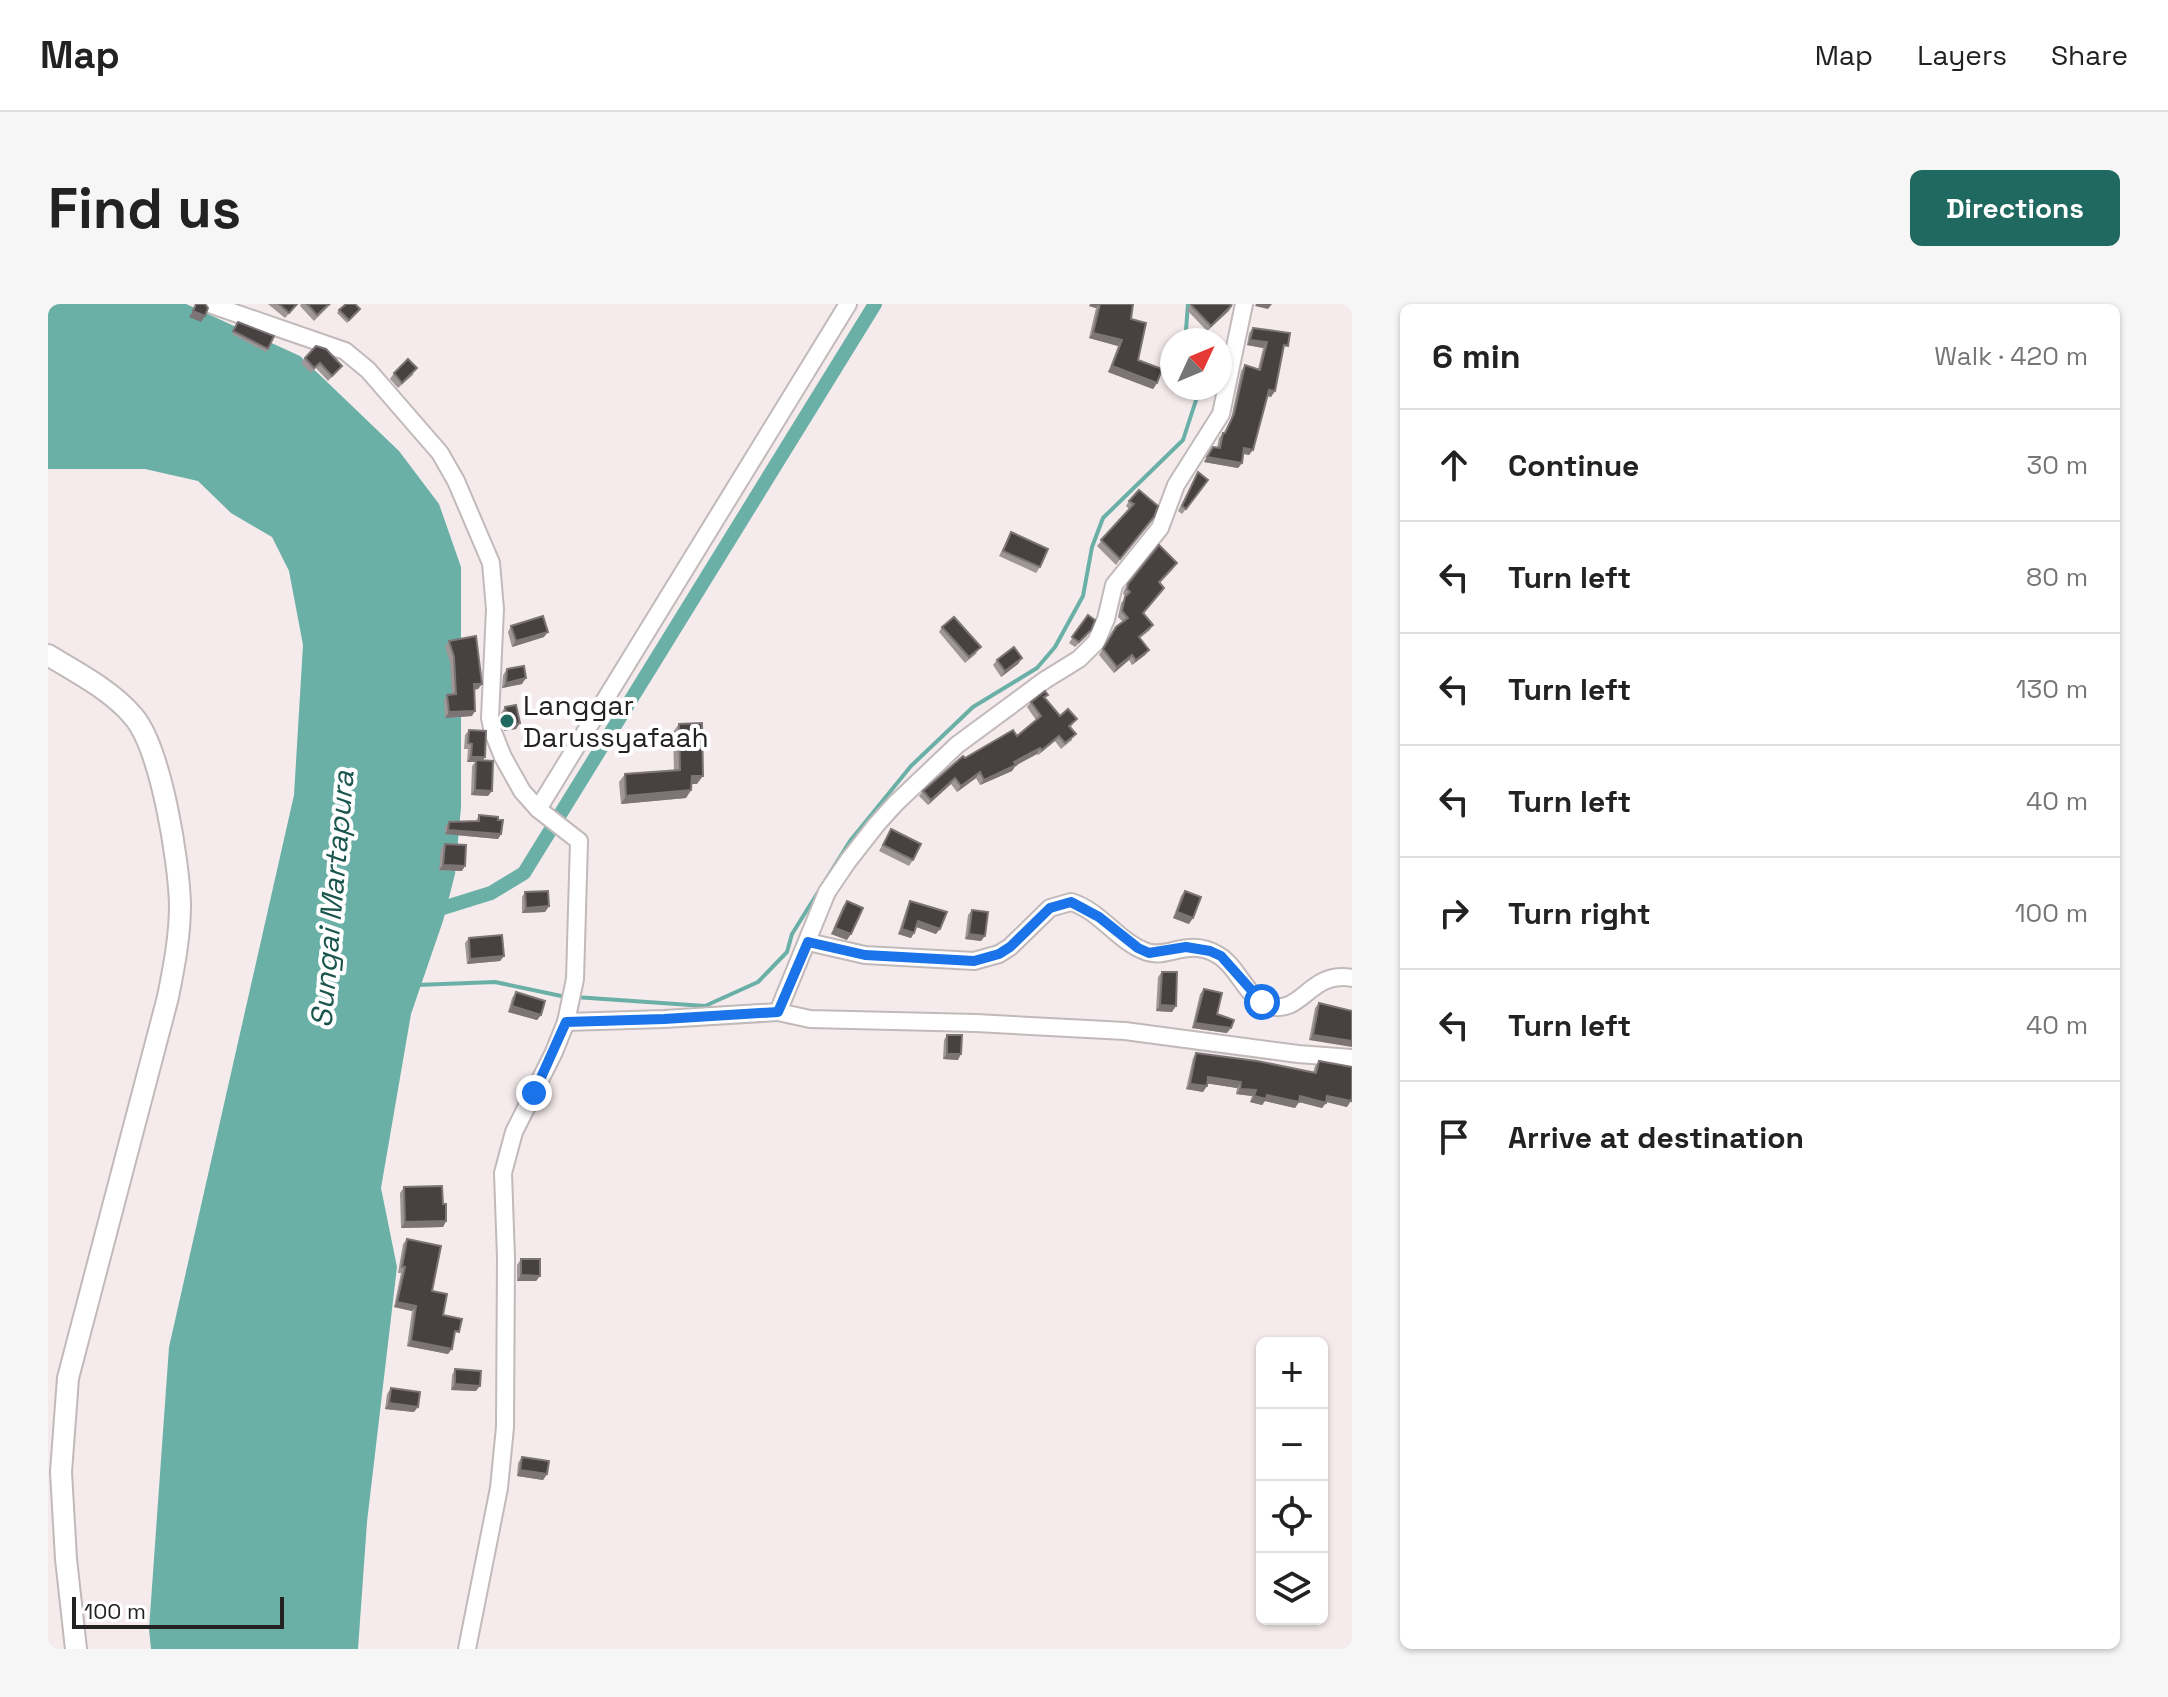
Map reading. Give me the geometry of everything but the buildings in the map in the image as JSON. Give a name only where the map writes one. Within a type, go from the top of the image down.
[{"type":"street","points":[[209,304],[345,351],[368,370],[440,453],[491,563],[495,609],[491,725],[516,782],[540,811],[576,837],[580,850],[575,979],[568,1015],[554,1052],[514,1132],[505,1161],[505,1412],[502,1470],[467,1649]]},
{"type":"street","points":[[540,811],[848,304]]},
{"type":"street","points":[[778,1012],[818,913],[836,878],[895,804],[957,745],[1045,680],[1079,659],[1096,642],[1106,619],[1114,585],[1156,534],[1176,485],[1221,414],[1244,304]]},
{"type":"street","points":[[48,655],[124,707],[141,727],[157,768],[180,904],[176,958],[168,997],[68,1378],[61,1472],[76,1649]]},
{"type":"street","points":[[807,944],[856,954],[974,961],[999,954],[1050,908],[1071,902],[1099,917],[1149,953],[1186,947],[1221,956],[1255,996],[1270,1006],[1290,1005],[1331,977],[1352,978]]},
{"type":"street","points":[[568,1015],[664,1019],[778,1012],[810,1019],[1125,1031],[1298,1054],[1352,1058]]},
{"type":"water","name":"Sungai Martapura","points":[[48,304],[186,304],[300,356],[399,451],[439,504],[461,567],[461,807],[455,874],[443,921],[411,1014],[381,1188],[397,1267],[367,1522],[358,1649],[151,1649],[149,1629],[169,1347],[294,795],[303,645],[289,571],[272,537],[231,513],[198,481],[145,469],[48,469]]},
{"type":"waterway","points":[[430,912],[491,893],[524,873],[875,304]]},
{"type":"waterway","points":[[1186,328],[1188,304]]},
{"type":"waterway","points":[[575,997],[705,1006],[758,982],[787,952],[792,934],[850,841],[911,766],[973,707],[1037,668],[1055,647],[1083,596],[1092,547],[1103,518],[1183,440],[1196,400]]},
{"type":"waterway","points":[[416,985],[495,982],[566,997]]},
{"type":"place","name":"Langgar Darussyafaah","points":[[507,721]]},
{"type":"route","points":[[534,1093],[566,1022],[778,1012],[808,942],[847,953],[974,961],[999,954],[1010,947],[1035,920],[1050,908],[1065,902],[1083,907],[1149,953],[1186,947],[1221,956],[1262,1002]]}]
